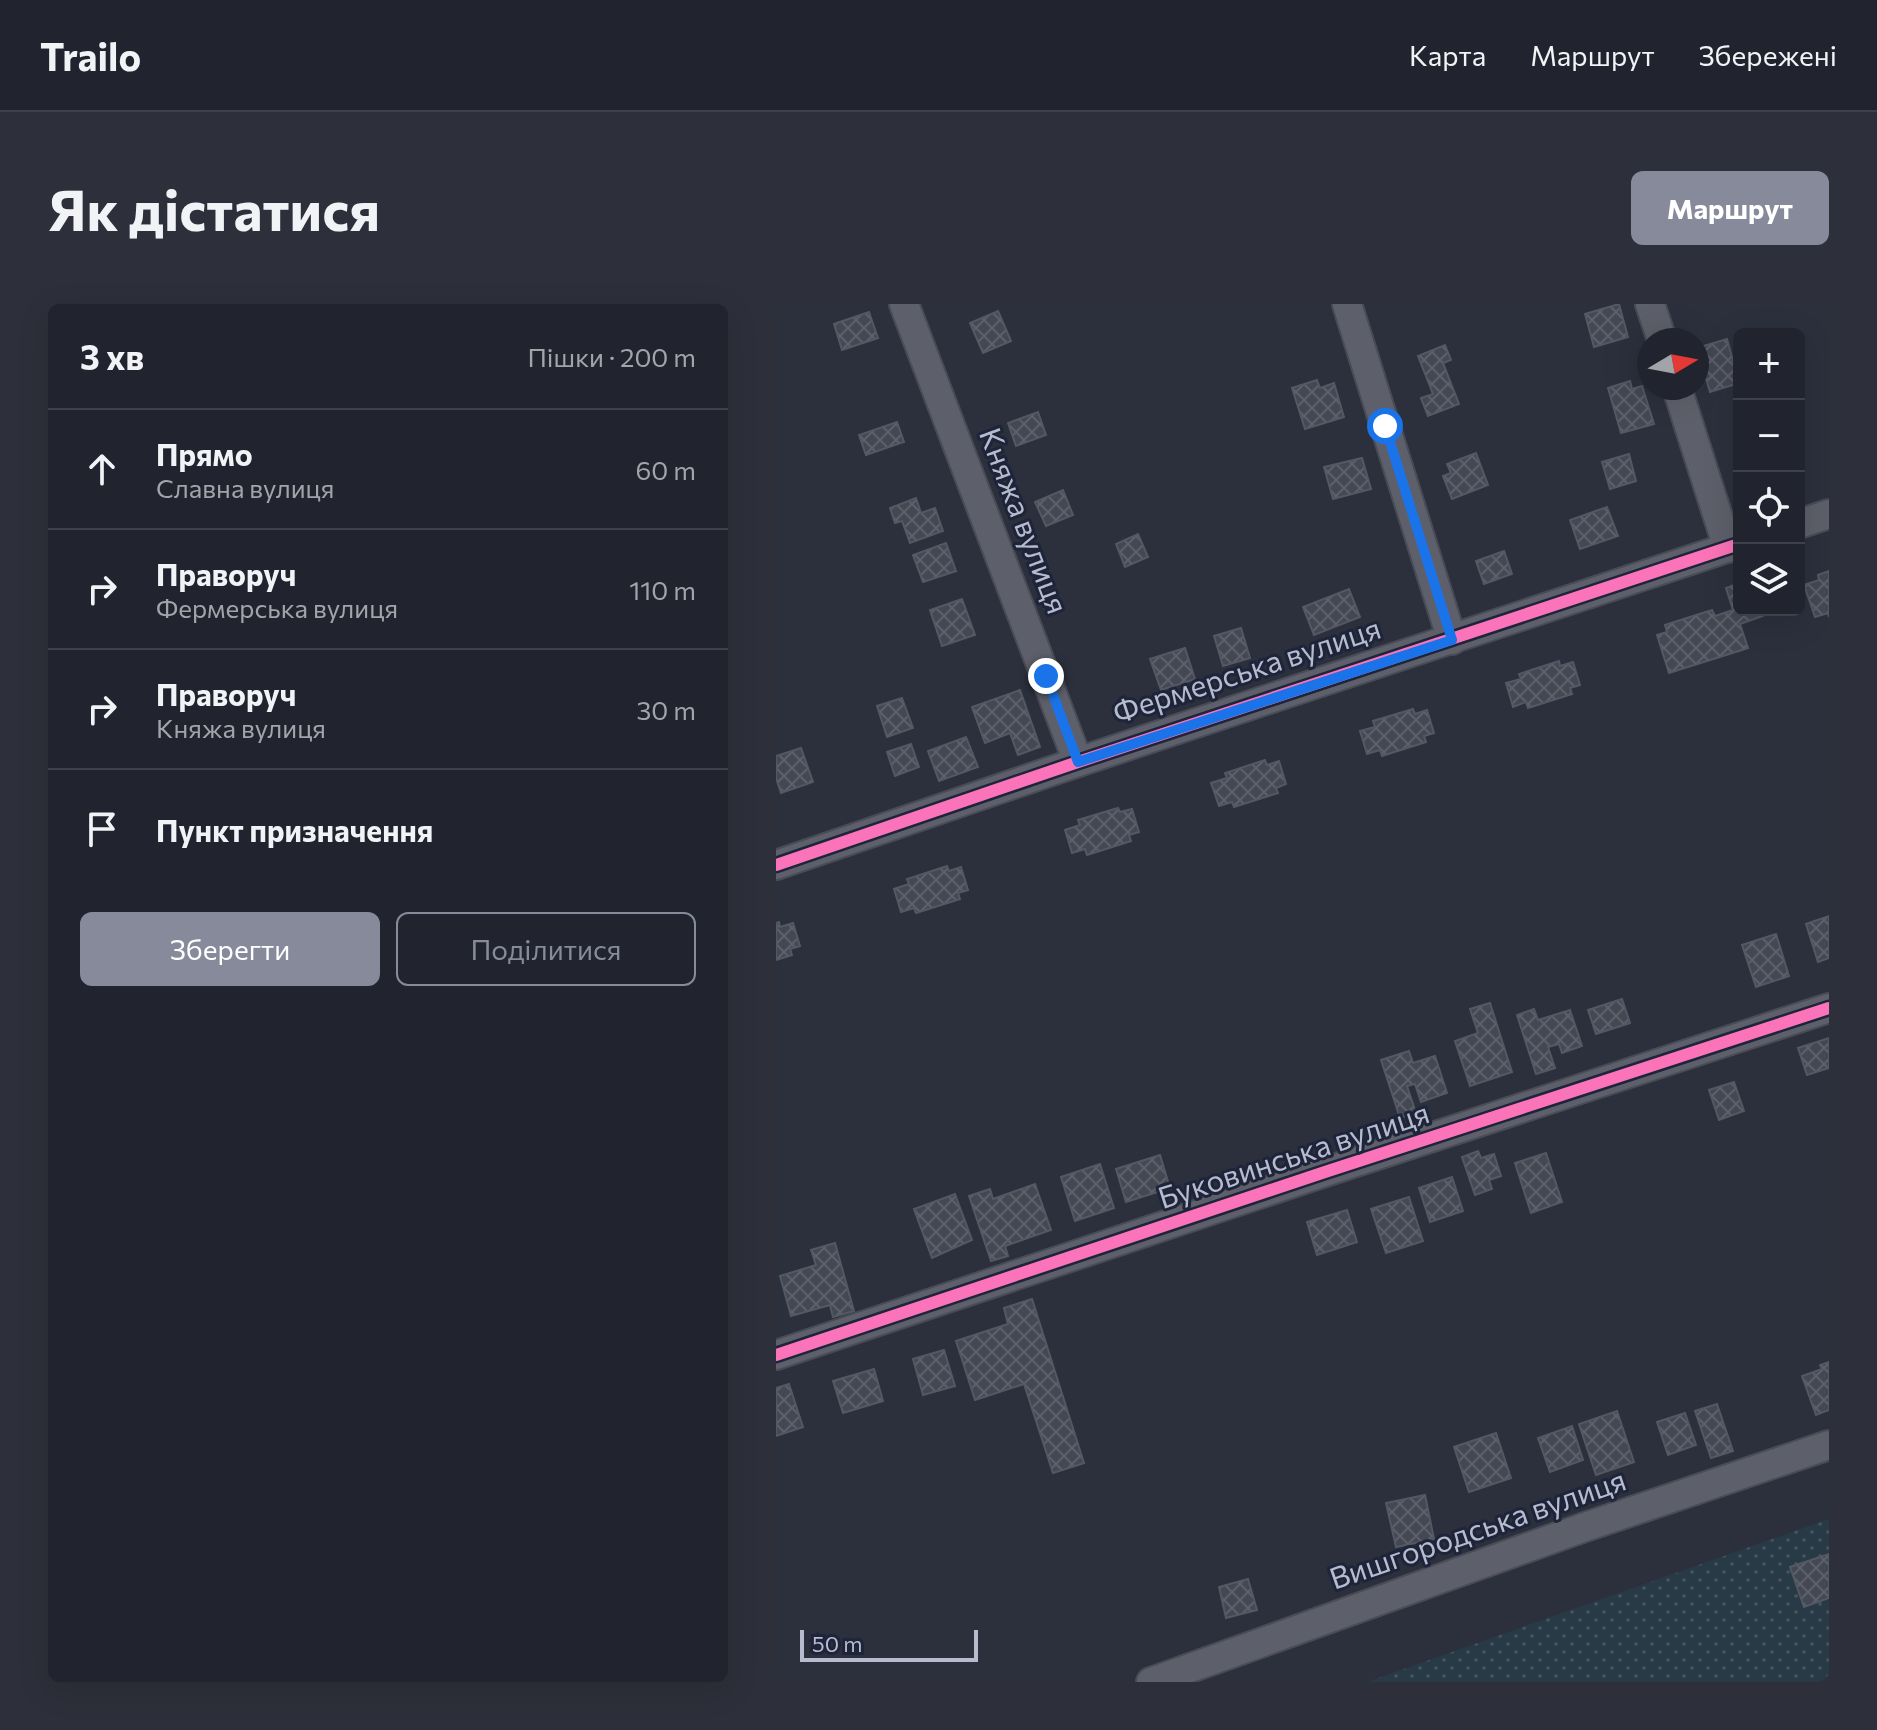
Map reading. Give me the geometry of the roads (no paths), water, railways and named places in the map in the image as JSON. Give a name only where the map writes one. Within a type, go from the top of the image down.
[{"type":"street","name":"Княжа вулиця","points":[[904,304],[1078,762]]},
{"type":"street","points":[[1347,304],[1452,640]]},
{"type":"street","points":[[1650,304],[1658,328]]},
{"type":"street","points":[[1681,400],[1733,546]]},
{"type":"street","points":[[1805,522],[1829,514]]},
{"type":"street","name":"Фермерська вулиця","points":[[776,865],[1733,546]]},
{"type":"street","name":"Буковинська вулиця","points":[[776,1355],[1829,1008]]},
{"type":"street","name":"Вишгородська вулиця","points":[[1151,1682],[1570,1532],[1829,1445]]}]
